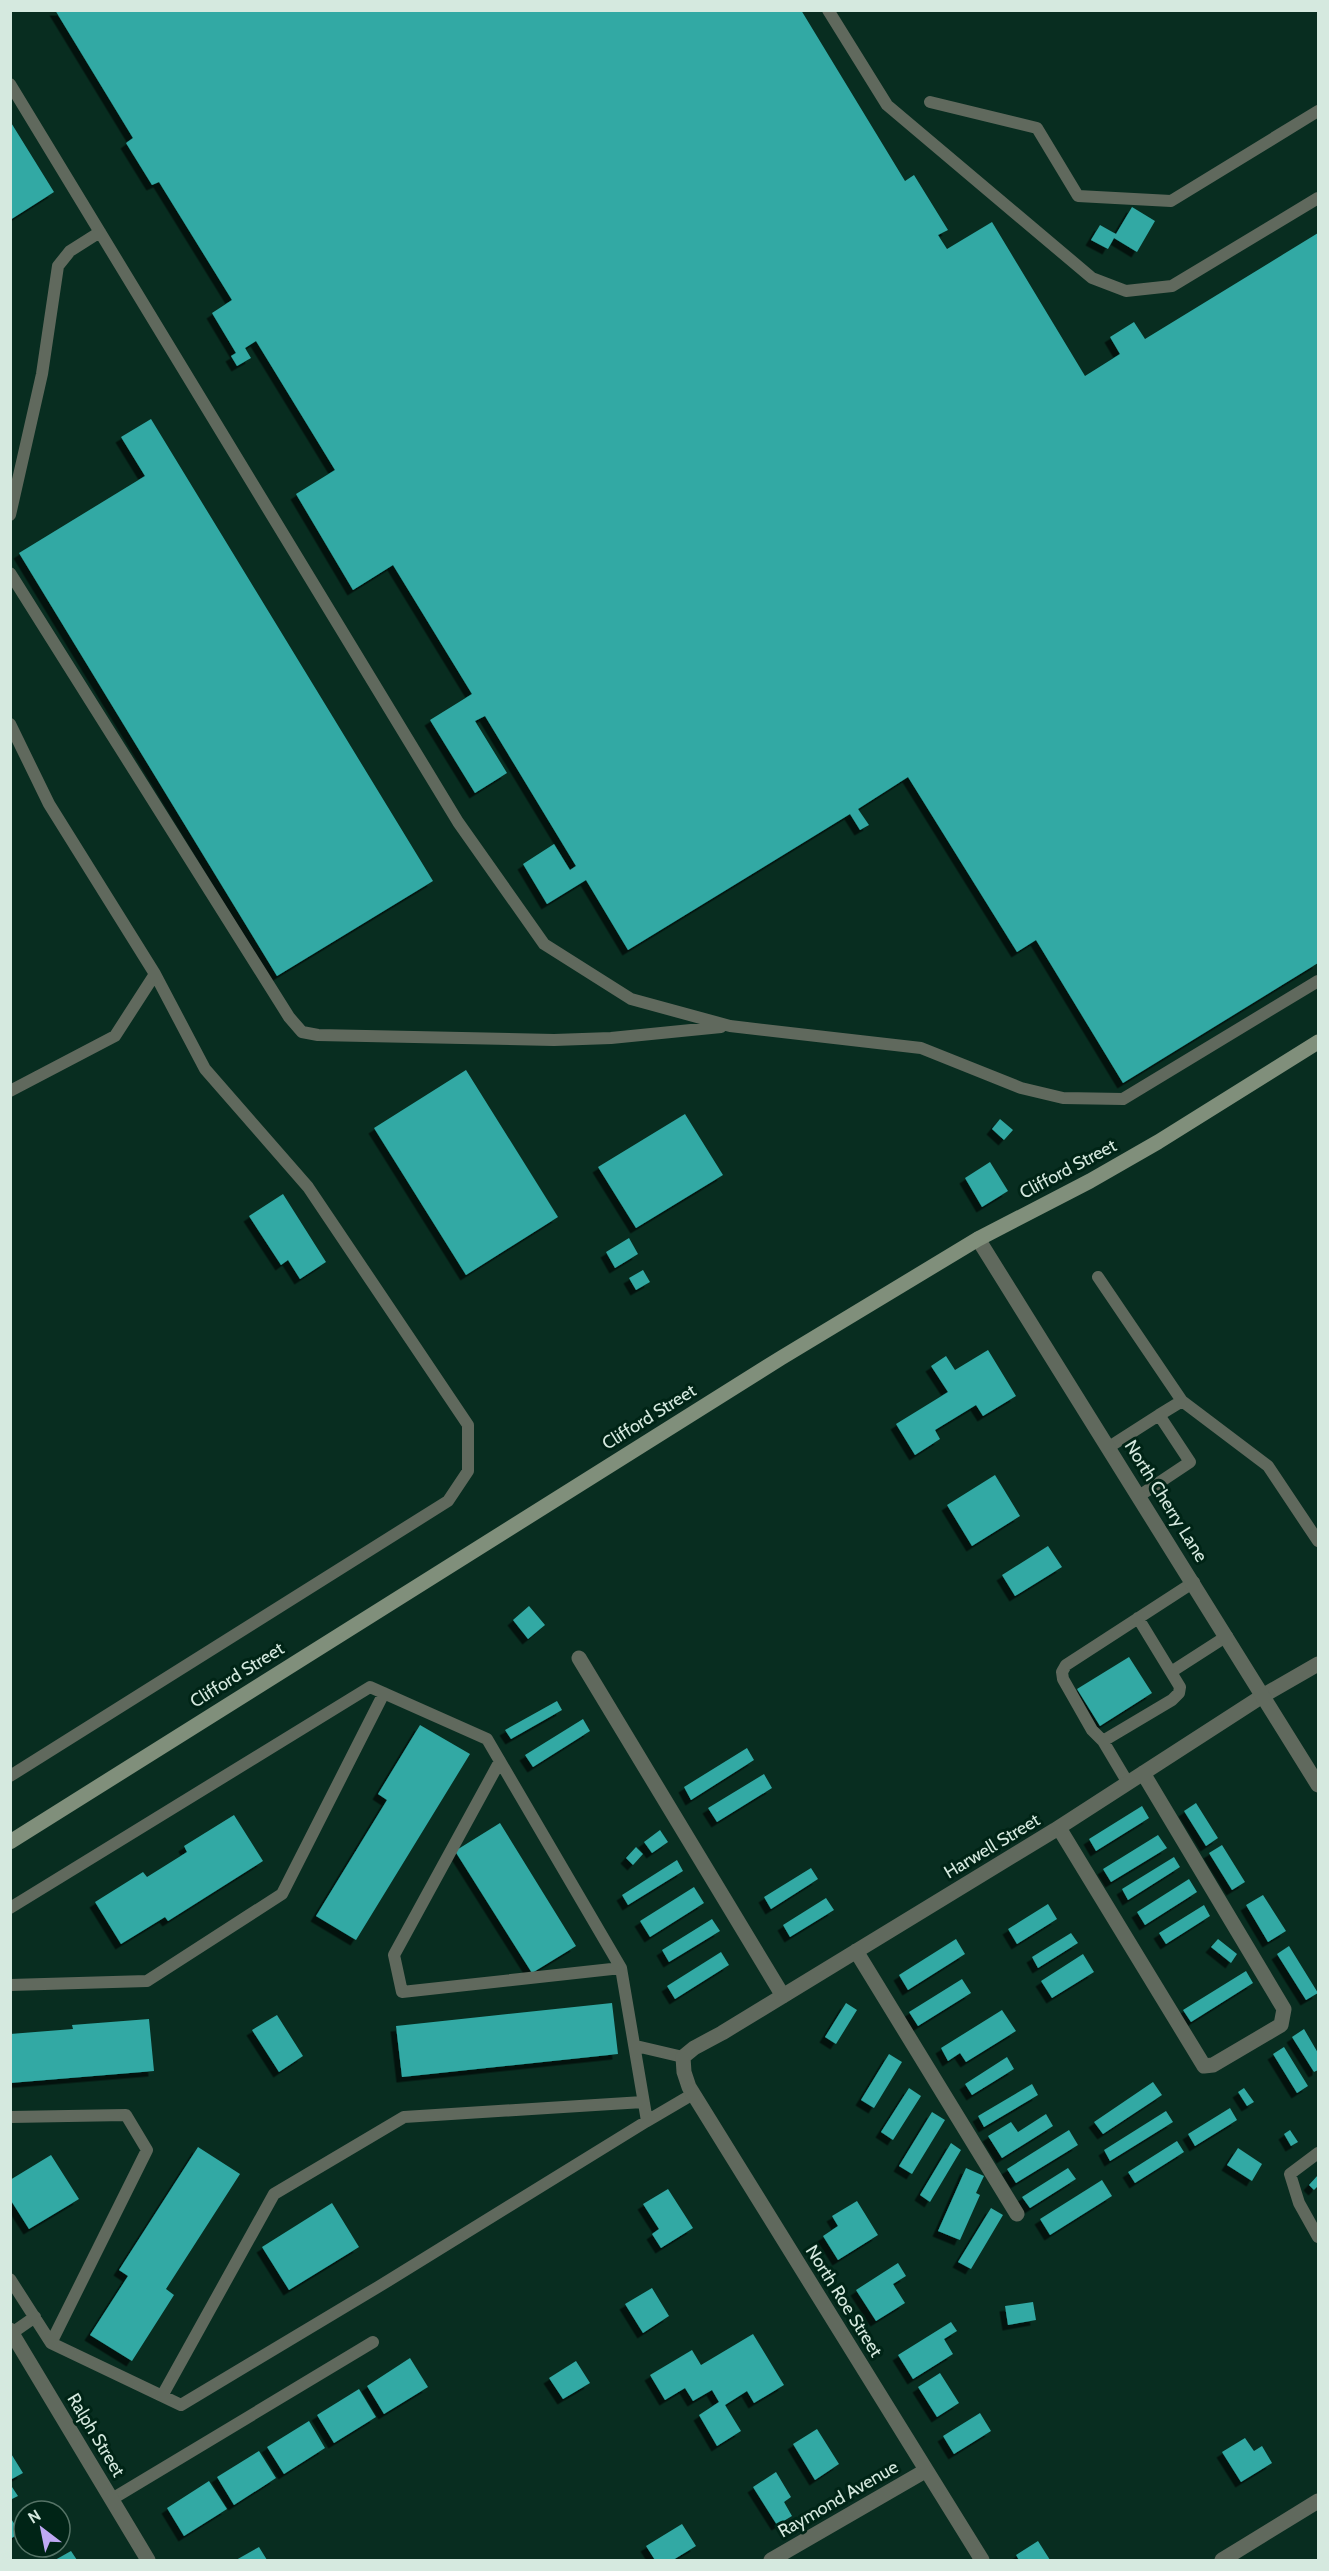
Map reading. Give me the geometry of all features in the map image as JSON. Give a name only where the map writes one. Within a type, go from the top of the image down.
[{"type":"main road","name":"Clifford Street","points":[[10,1842],[781,1358],[978,1239],[1090,1181],[1158,1142],[1318,1042]]},
{"type":"street","name":"North Cherry Lane","points":[[978,1239],[1194,1582],[1318,1785]]},
{"type":"street","points":[[579,1658],[783,1996]]},
{"type":"street","name":"Harwell Street","points":[[683,2057],[694,2048],[1059,1828],[1264,1695],[1318,1664]]},
{"type":"street","points":[[1059,1828],[1204,2066],[1213,2065],[1281,2025],[1284,2009],[1143,1773]]},
{"type":"street","points":[[856,1951],[1017,2214]]},
{"type":"street","name":"North Roe Street","points":[[683,2057],[684,2072],[693,2094],[982,2560]]},
{"type":"street","name":"Ralph Street","points":[[11,2331],[148,2560]]},
{"type":"street","name":"Raymond Avenue","points":[[771,2560],[925,2471]]},
{"type":"street","points":[[1222,2560],[1318,2501]]},
{"type":"lane","points":[[828,10],[886,105],[1092,278],[1126,291],[1172,286],[1318,198]]},
{"type":"lane","points":[[10,84],[458,822],[544,944],[631,999],[730,1026],[921,1048],[1021,1088],[1063,1098],[1123,1099],[1318,981]]},
{"type":"lane","points":[[930,102],[1037,128],[1078,196],[1171,201],[1318,111]]},
{"type":"lane","points":[[10,515],[42,374],[58,266],[70,251],[100,232]]},
{"type":"lane","points":[[10,573],[270,987],[302,1032],[318,1035],[554,1040],[611,1038],[730,1026]]},
{"type":"lane","points":[[10,724],[49,804],[155,974],[205,1069],[308,1187],[468,1425],[468,1471],[448,1501],[10,1776]]},
{"type":"lane","points":[[10,1091],[115,1036],[155,974]]},
{"type":"lane","points":[[1098,1277],[1182,1401],[1268,1466],[1318,1541]]},
{"type":"lane","points":[[1109,1447],[1182,1401]]},
{"type":"lane","points":[[1139,1496],[1190,1462],[1159,1415]]},
{"type":"lane","points":[[1128,1783],[1103,1741],[1092,1730],[1063,1680],[1062,1672],[1066,1665],[1194,1582]]},
{"type":"lane","points":[[1103,1741],[1179,1694],[1180,1687],[1138,1618]]},
{"type":"lane","points":[[1171,1672],[1227,1636]]},
{"type":"lane","points":[[10,1908],[370,1686],[487,1739],[621,1968],[647,2121]]},
{"type":"lane","points":[[10,1985],[147,1981],[282,1894],[384,1693]]},
{"type":"lane","points":[[500,1761],[394,1955],[402,1992],[621,1968]]},
{"type":"lane","points":[[636,2046],[683,2057]]},
{"type":"lane","points":[[10,2279],[51,2343],[181,2405],[693,2094]]},
{"type":"lane","points":[[162,2396],[274,2194],[404,2118],[643,2102]]},
{"type":"lane","points":[[10,2117],[126,2115],[147,2150],[51,2343]]},
{"type":"lane","points":[[1318,2153],[1290,2174],[1299,2203],[1318,2236]]},
{"type":"lane","points":[[11,2331],[35,2317]]},
{"type":"lane","points":[[111,2499],[372,2342]]},
{"type":"building","points":[[55,10],[801,10],[905,181],[914,175],[948,230],[938,235],[947,249],[992,222],[1085,376],[1120,354],[1110,337],[1134,322],[1145,339],[1318,233],[1318,963],[1123,1083],[1036,940],[1017,952],[908,777],[858,809],[869,825],[860,830],[850,814],[628,950],[586,880],[547,904],[523,864],[554,844],[570,870],[576,866],[485,716],[475,721],[507,773],[475,793],[430,720],[472,694],[393,565],[353,590],[296,494],[335,470],[256,341],[245,348],[251,358],[237,366],[231,356],[236,353],[212,313],[232,300],[159,182],[152,185],[126,143],[133,138]]},
{"type":"building","points":[[10,121],[54,192],[10,220]]},
{"type":"building","points":[[1132,207],[1155,221],[1137,252],[1114,238],[1108,249],[1091,240],[1100,225],[1116,234]]},
{"type":"building","points":[[151,419],[433,881],[277,976],[19,553],[145,476],[121,437]]},
{"type":"building","points":[[466,1070],[558,1217],[466,1275],[374,1128]]},
{"type":"building","points":[[685,1114],[723,1175],[636,1228],[598,1167]]},
{"type":"building","points":[[1000,1119],[1013,1130],[1004,1140],[992,1129]]},
{"type":"building","points":[[990,1162],[1008,1191],[982,1207],[965,1178]]},
{"type":"building","points":[[283,1194],[326,1262],[300,1279],[288,1260],[281,1265],[249,1216]]},
{"type":"building","points":[[629,1238],[638,1254],[615,1268],[606,1252]]},
{"type":"building","points":[[643,1270],[650,1282],[636,1290],[629,1278]]},
{"type":"building","points":[[988,1350],[1016,1396],[983,1416],[976,1405],[935,1430],[940,1439],[915,1455],[896,1424],[948,1392],[931,1366],[946,1356],[955,1370]]},
{"type":"building","points":[[995,1475],[1020,1516],[972,1546],[947,1505]]},
{"type":"building","points":[[1048,1546],[1062,1567],[1015,1596],[1002,1575]]},
{"type":"building","points":[[529,1606],[545,1625],[528,1639],[513,1620]]},
{"type":"building","points":[[1129,1657],[1152,1693],[1100,1726],[1077,1689]]},
{"type":"building","points":[[557,1701],[562,1710],[511,1739],[505,1730]]},
{"type":"building","points":[[583,1719],[590,1731],[533,1767],[525,1755]]},
{"type":"building","points":[[420,1725],[470,1754],[356,1940],[316,1916],[387,1800],[378,1794]]},
{"type":"building","points":[[747,1748],[754,1760],[691,1800],[684,1787]]},
{"type":"building","points":[[764,1774],[772,1788],[717,1822],[708,1808]]},
{"type":"building","points":[[1196,1803],[1218,1838],[1206,1846],[1184,1811]]},
{"type":"building","points":[[1142,1806],[1149,1818],[1096,1851],[1089,1839]]},
{"type":"building","points":[[234,1815],[263,1861],[168,1921],[165,1917],[121,1944],[95,1902],[143,1872],[147,1877],[187,1852],[184,1846]]},
{"type":"building","points":[[500,1823],[576,1946],[532,1973],[455,1851]]},
{"type":"building","points":[[660,1830],[668,1842],[652,1853],[644,1842]]},
{"type":"building","points":[[1158,1835],[1167,1848],[1111,1882],[1103,1869]]},
{"type":"building","points":[[1222,1845],[1245,1882],[1232,1890],[1209,1853]]},
{"type":"building","points":[[636,1847],[643,1854],[633,1865],[626,1858]]},
{"type":"building","points":[[1174,1857],[1180,1867],[1128,1900],[1122,1889]]},
{"type":"building","points":[[677,1860],[683,1871],[628,1905],[622,1895]]},
{"type":"building","points":[[811,1868],[818,1879],[771,1909],[764,1897]]},
{"type":"building","points":[[1189,1879],[1197,1892],[1145,1925],[1137,1912]]},
{"type":"building","points":[[694,1887],[704,1903],[650,1937],[640,1921]]},
{"type":"building","points":[[1263,1895],[1286,1931],[1268,1942],[1246,1905]]},
{"type":"building","points":[[826,1898],[834,1910],[790,1937],[783,1925]]},
{"type":"building","points":[[1048,1904],[1057,1919],[1017,1944],[1008,1929]]},
{"type":"building","points":[[1204,1905],[1210,1916],[1166,1944],[1159,1933]]},
{"type":"building","points":[[712,1919],[720,1931],[669,1962],[662,1950]]},
{"type":"building","points":[[1071,1933],[1078,1943],[1038,1968],[1032,1957]]},
{"type":"building","points":[[956,1939],[965,1954],[908,1990],[899,1975]]},
{"type":"building","points":[[1218,1939],[1237,1954],[1231,1963],[1211,1947]]},
{"type":"building","points":[[1289,1946],[1318,1993],[1306,2000],[1277,1954]]},
{"type":"building","points":[[721,1952],[729,1965],[675,1999],[667,1986]]},
{"type":"building","points":[[1083,1954],[1094,1972],[1052,1998],[1041,1981]]},
{"type":"building","points":[[1246,1971],[1253,1983],[1191,2022],[1183,2010]]},
{"type":"building","points":[[962,1979],[971,1993],[918,2026],[909,2012]]},
{"type":"building","points":[[612,2003],[618,2054],[402,2077],[396,2026]]},
{"type":"building","points":[[846,2003],[857,2010],[836,2044],[825,2037]]},
{"type":"building","points":[[1002,2010],[1016,2031],[966,2062],[960,2053],[948,2061],[941,2048]]},
{"type":"building","points":[[277,2015],[303,2056],[279,2072],[252,2030]]},
{"type":"building","points":[[149,2019],[154,2071],[10,2083],[10,2034],[73,2029],[72,2025]]},
{"type":"building","points":[[1304,2029],[1318,2053],[1318,2070],[1314,2072],[1292,2037]]},
{"type":"building","points":[[1284,2047],[1308,2086],[1297,2093],[1273,2054]]},
{"type":"building","points":[[889,2054],[902,2062],[874,2108],[861,2100]]},
{"type":"building","points":[[1007,2057],[1014,2069],[972,2095],[965,2084]]},
{"type":"building","points":[[1153,2082],[1162,2095],[1103,2134],[1094,2122]]},
{"type":"building","points":[[1032,2084],[1038,2095],[984,2127],[978,2116]]},
{"type":"building","points":[[909,2088],[921,2096],[893,2140],[881,2132]]},
{"type":"building","points":[[1244,2088],[1254,2102],[1247,2106],[1238,2092]]},
{"type":"building","points":[[1230,2108],[1237,2120],[1195,2146],[1188,2134]]},
{"type":"building","points":[[1166,2111],[1173,2122],[1110,2161],[1104,2150]]},
{"type":"building","points":[[932,2112],[945,2120],[912,2174],[899,2166]]},
{"type":"building","points":[[1046,2114],[1053,2126],[1002,2158],[988,2136],[1011,2122],[1018,2132]]},
{"type":"building","points":[[1069,2130],[1078,2145],[1016,2183],[1007,2169]]},
{"type":"building","points":[[1290,2130],[1298,2142],[1291,2146],[1284,2134]]},
{"type":"building","points":[[1177,2141],[1184,2152],[1135,2183],[1128,2172]]},
{"type":"building","points":[[951,2143],[961,2150],[930,2202],[920,2195]]},
{"type":"building","points":[[198,2147],[240,2174],[166,2289],[174,2295],[132,2361],[90,2335],[128,2276],[119,2270]]},
{"type":"building","points":[[1238,2148],[1262,2164],[1252,2181],[1227,2165]]},
{"type":"building","points":[[51,2155],[79,2199],[29,2229],[10,2199],[10,2180]]},
{"type":"building","points":[[966,2168],[984,2176],[976,2193],[980,2195],[960,2240],[938,2231]]},
{"type":"building","points":[[1068,2168],[1076,2179],[1030,2208],[1022,2197]]},
{"type":"building","points":[[1318,2175],[1318,2186],[1314,2190],[1309,2185]]},
{"type":"building","points":[[1102,2180],[1112,2196],[1050,2235],[1040,2219]]},
{"type":"building","points":[[668,2189],[693,2228],[661,2248],[652,2234],[659,2229],[643,2204]]},
{"type":"building","points":[[857,2201],[878,2235],[838,2260],[823,2236],[838,2226],[832,2216]]},
{"type":"building","points":[[332,2203],[359,2247],[289,2290],[262,2247]]},
{"type":"building","points":[[991,2208],[1003,2215],[971,2269],[958,2262]]},
{"type":"building","points":[[898,2263],[906,2276],[893,2284],[905,2303],[876,2321],[856,2290]]},
{"type":"building","points":[[652,2288],[669,2316],[643,2333],[625,2304]]},
{"type":"building","points":[[1033,2302],[1036,2320],[1008,2325],[1005,2306]]},
{"type":"building","points":[[951,2322],[957,2331],[944,2339],[953,2354],[913,2379],[898,2355]]},
{"type":"building","points":[[753,2334],[784,2385],[754,2403],[747,2391],[725,2405],[741,2431],[717,2446],[699,2415],[719,2402],[712,2390],[693,2401],[685,2388],[665,2400],[650,2375],[692,2350],[701,2365]]},
{"type":"building","points":[[410,2358],[428,2387],[384,2414],[367,2386]]},
{"type":"building","points":[[576,2361],[590,2383],[563,2399],[549,2378]]},
{"type":"building","points":[[940,2373],[959,2403],[937,2417],[918,2387]]},
{"type":"building","points":[[359,2389],[376,2417],[334,2443],[317,2415]]},
{"type":"building","points":[[980,2413],[991,2431],[954,2454],[943,2436]]},
{"type":"building","points":[[309,2421],[325,2448],[284,2474],[267,2447]]},
{"type":"building","points":[[817,2429],[839,2464],[815,2480],[793,2444]]},
{"type":"building","points":[[1245,2438],[1254,2451],[1262,2446],[1272,2463],[1241,2482],[1222,2452]]},
{"type":"building","points":[[259,2451],[276,2478],[234,2505],[217,2477]]},
{"type":"building","points":[[10,2452],[23,2473],[10,2480]]},
{"type":"building","points":[[776,2472],[791,2497],[784,2502],[792,2516],[777,2525],[753,2487]]},
{"type":"building","points":[[209,2481],[227,2509],[184,2536],[167,2508]]},
{"type":"building","points":[[10,2484],[18,2496],[10,2500]]},
{"type":"building","points":[[10,2517],[12,2538],[10,2539]]},
{"type":"building","points":[[682,2524],[696,2546],[673,2560],[655,2560],[646,2546]]},
{"type":"building","points":[[1038,2541],[1050,2560],[1019,2560],[1016,2555]]},
{"type":"building","points":[[259,2547],[267,2560],[236,2560]]},
{"type":"building","points":[[72,2552],[77,2560],[55,2560],[72,2559]]}]
